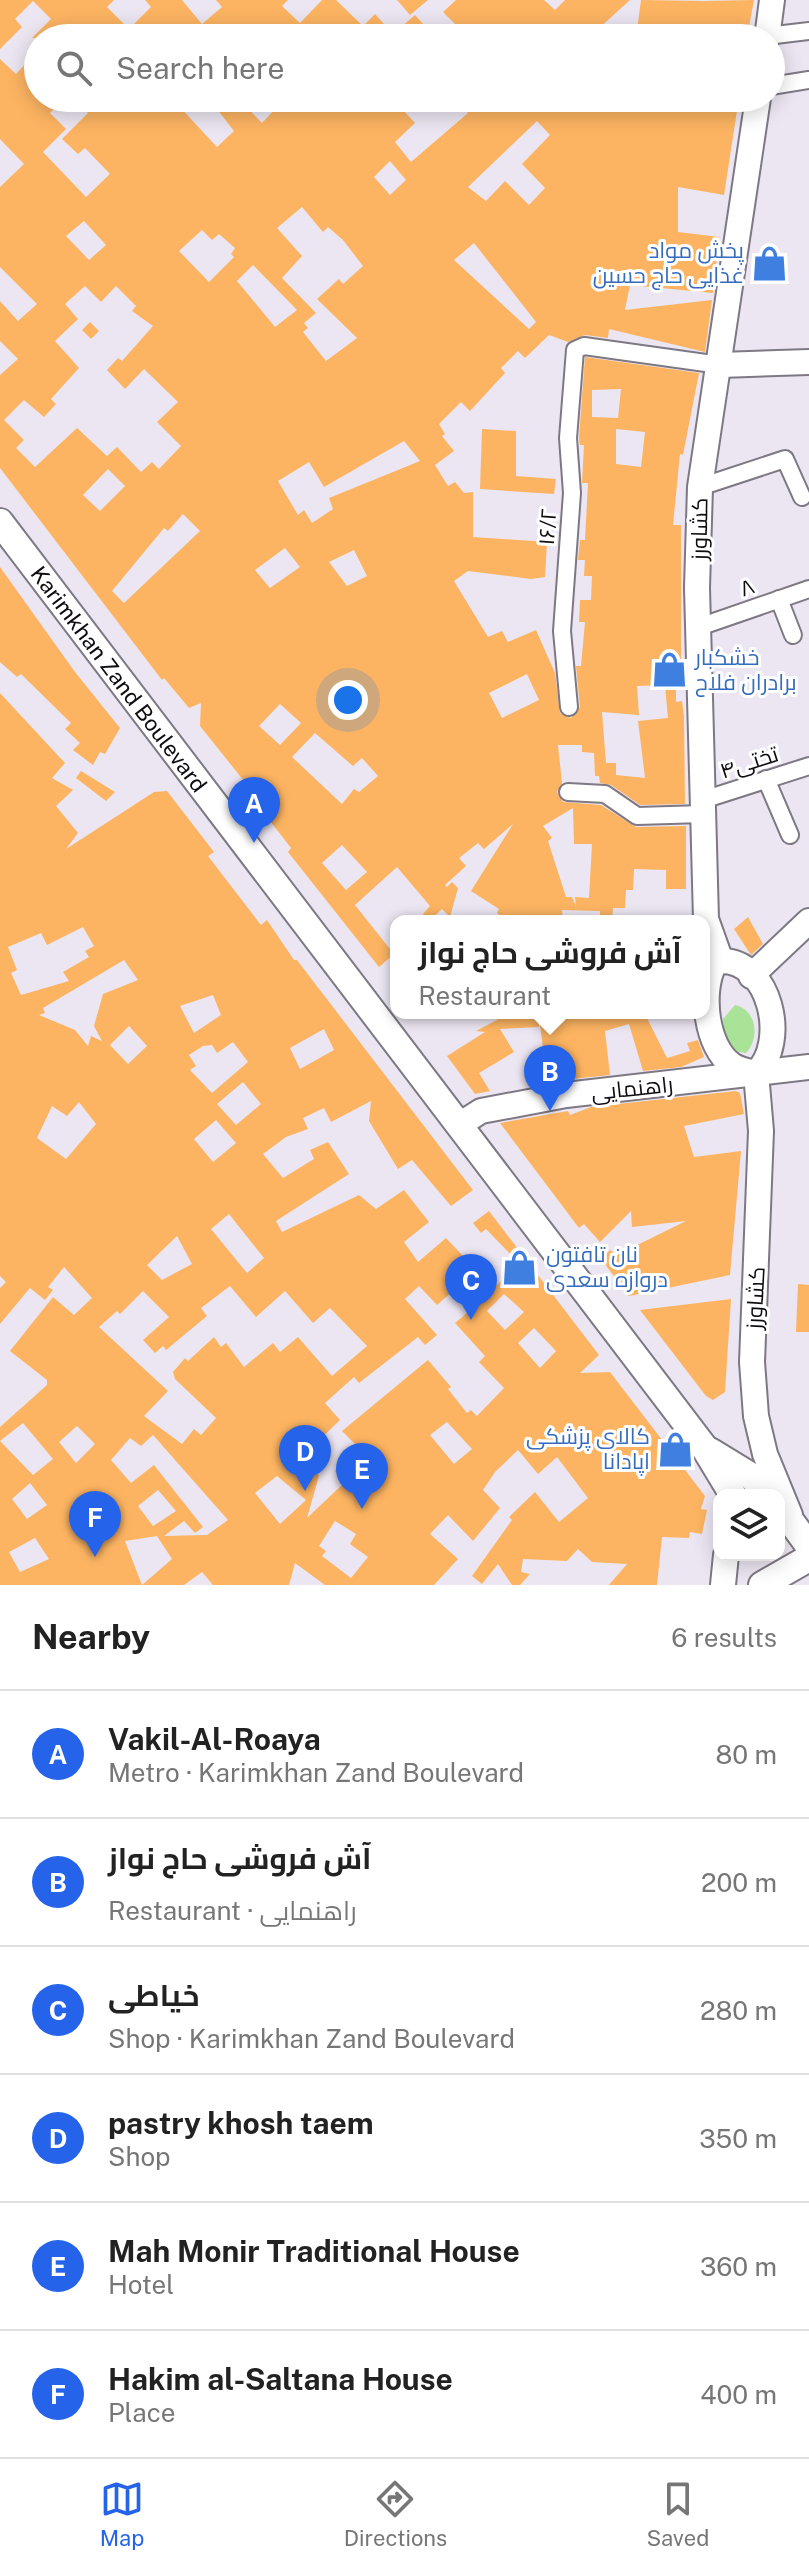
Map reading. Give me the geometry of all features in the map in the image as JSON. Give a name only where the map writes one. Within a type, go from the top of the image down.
[{"type":"main road","name":"Karimkhan Zand Boulevard","points":[[0,522],[704,1447],[728,1489]]},
{"type":"main road","name":"Karimkhan Zand Boulevard","points":[[704,1447],[751,1476],[763,1489]]},
{"type":"main road","points":[[785,1511],[809,1546]]},
{"type":"main road","points":[[776,1575],[809,1558]]},
{"type":"street","points":[[769,24],[772,0]]},
{"type":"street","points":[[785,34],[809,31]]},
{"type":"street","points":[[785,84],[809,80]]},
{"type":"street","name":"کشاورز","points":[[706,915],[699,627],[700,487],[756,112]]},
{"type":"street","name":"۱۶/۲","points":[[569,707],[562,631],[572,493],[568,438],[575,350],[584,346],[720,365]]},
{"type":"street","points":[[720,365],[807,367]]},
{"type":"street","points":[[700,487],[785,459],[802,497]]},
{"type":"street","name":"۸","points":[[699,627],[809,589]]},
{"type":"street","points":[[779,599],[793,635]]},
{"type":"street","name":"تختی۴","points":[[568,792],[605,794],[637,816],[703,807],[766,779],[809,766]]},
{"type":"street","points":[[766,779],[790,835]]},
{"type":"street","points":[[751,976],[809,921]]},
{"type":"street","name":"کشاورز","points":[[710,930],[721,961]]},
{"type":"street","points":[[710,978],[714,965],[721,961],[731,961],[751,976],[771,1007],[775,1032],[766,1063],[756,1073],[735,1068],[725,1059],[711,1031],[710,1019]]},
{"type":"street","name":"راهنمایی","points":[[459,1125],[481,1111],[566,1095],[809,1067]]},
{"type":"street","name":"کشاورز","points":[[756,1073],[761,1131],[752,1362],[756,1416],[777,1489]]},
{"type":"street","points":[[723,1585],[725,1561]]},
{"type":"green space","points":[[735,1005],[748,1012],[754,1025],[753,1040],[746,1053],[733,1051],[724,1034],[723,1019]]},
{"type":"building","points":[[0,0],[114,0],[107,7],[124,24],[46,24],[51,19],[33,1],[15,19],[22,27],[0,49]]},
{"type":"building","points":[[145,0],[182,0],[202,24],[134,24],[151,7]]},
{"type":"building","points":[[216,0],[288,0],[282,6],[300,23],[322,0],[336,0],[361,24],[202,24],[222,7]]},
{"type":"building","points":[[397,0],[428,0],[410,15]]},
{"type":"building","points":[[456,0],[544,0],[555,10],[565,0],[630,0],[604,24],[455,24],[443,12]]},
{"type":"building","points":[[641,0],[754,0],[750,24],[638,24]]},
{"type":"building","points":[[375,14],[384,24],[365,24]]},
{"type":"building","points":[[415,15],[423,24],[405,24]]},
{"type":"building","points":[[0,59],[16,74],[24,65],[24,112],[51,112],[66,129],[43,152],[86,197],[110,174],[85,148],[78,154],[62,139],[87,112],[184,112],[217,147],[234,131],[219,112],[251,112],[262,123],[272,112],[405,112],[415,123],[395,142],[411,162],[467,112],[737,112],[724,195],[678,187],[678,232],[719,237],[713,293],[630,285],[625,310],[712,300],[705,352],[609,329],[608,338],[585,335],[568,342],[549,335],[525,358],[518,351],[501,368],[505,373],[470,411],[461,402],[439,424],[445,434],[442,436],[454,451],[435,465],[448,486],[455,482],[464,493],[473,492],[473,537],[547,542],[545,577],[531,579],[468,571],[454,581],[488,637],[502,631],[508,642],[536,630],[555,673],[560,713],[571,718],[580,707],[576,666],[581,666],[585,622],[579,622],[580,600],[591,600],[592,576],[584,576],[585,560],[578,560],[580,540],[585,540],[588,483],[582,483],[584,445],[580,445],[579,438],[585,357],[699,373],[683,455],[680,454],[673,525],[681,525],[681,660],[676,660],[676,702],[682,701],[684,716],[685,804],[640,805],[611,785],[600,783],[599,776],[595,776],[594,753],[582,752],[582,745],[558,745],[562,783],[557,792],[563,802],[601,805],[636,827],[686,826],[686,889],[666,889],[666,870],[634,869],[633,890],[626,890],[625,908],[613,908],[612,915],[600,915],[600,911],[562,910],[562,915],[500,915],[497,913],[499,909],[471,891],[513,824],[484,849],[478,843],[459,858],[466,866],[445,885],[447,887],[452,882],[458,888],[451,915],[442,909],[436,915],[424,915],[430,906],[397,867],[355,905],[390,949],[390,957],[379,967],[288,852],[291,848],[253,799],[256,796],[200,726],[201,703],[189,708],[164,678],[162,680],[0,468],[0,375],[18,359],[0,341],[0,301],[18,321],[37,304],[0,267],[0,187],[24,164],[0,139]],"holes":[[[537,121],[550,135],[522,164],[545,188],[529,205],[505,181],[486,201],[468,187]],[[390,161],[406,180],[390,195],[374,177]],[[302,207],[323,232],[328,227],[343,240],[363,266],[343,284],[339,279],[317,299],[357,338],[326,361],[303,332],[308,328],[304,323],[316,313],[282,278],[302,256],[277,228]],[[84,221],[106,245],[89,260],[66,236]],[[202,230],[212,240],[219,234],[235,248],[231,254],[234,257],[209,282],[179,251]],[[474,243],[536,322],[529,329],[454,260]],[[253,265],[297,310],[275,327],[237,281]],[[85,286],[101,302],[116,286],[136,306],[132,311],[153,326],[122,361],[118,358],[107,370],[125,389],[144,369],[178,402],[157,422],[181,446],[159,469],[152,462],[141,472],[117,447],[107,456],[77,428],[35,467],[16,448],[24,440],[4,420],[24,400],[44,417],[56,404],[51,399],[79,368],[55,341],[78,319],[65,304]],[[621,389],[618,418],[592,417],[592,390]],[[616,429],[645,432],[641,467],[616,464]],[[404,441],[420,461],[329,498],[333,509],[312,523],[304,510],[298,515],[278,481],[309,462],[324,487]],[[108,469],[125,486],[100,511],[83,495]],[[183,514],[200,531],[124,603],[112,591],[164,528],[168,531]],[[285,548],[300,567],[270,588],[255,570]],[[354,550],[367,576],[347,586],[329,562]],[[527,674],[539,700],[502,718],[489,693]],[[665,685],[668,718],[638,721],[645,778],[616,775],[616,763],[606,763],[602,712],[639,715],[637,686]],[[280,704],[301,723],[280,745],[259,726]],[[315,733],[353,766],[362,758],[378,776],[359,792],[354,789],[342,804],[292,757]],[[573,808],[574,844],[592,844],[589,898],[575,897],[576,906],[572,897],[566,897],[548,841],[552,838],[543,826]],[[342,845],[367,872],[346,890],[322,863]]]},
{"type":"building","points":[[90,322],[99,331],[91,339],[82,330]]},
{"type":"building","points":[[482,429],[516,431],[516,476],[556,479],[554,494],[480,489]]},
{"type":"building","points":[[0,567],[75,672],[120,728],[105,754],[100,752],[93,765],[73,750],[80,743],[65,729],[71,723],[21,674],[17,677],[0,662]]},
{"type":"building","points":[[0,693],[65,763],[52,778],[73,790],[56,806],[78,833],[66,849],[154,792],[167,791],[214,852],[208,856],[261,925],[267,920],[294,960],[473,1190],[451,1206],[412,1160],[398,1169],[369,1121],[371,1101],[331,1122],[324,1108],[303,1118],[308,1129],[286,1137],[263,1154],[283,1178],[314,1159],[310,1150],[328,1142],[349,1174],[276,1221],[282,1232],[359,1195],[376,1209],[404,1190],[429,1222],[404,1242],[418,1262],[446,1238],[465,1258],[457,1266],[468,1278],[437,1305],[419,1286],[405,1299],[437,1335],[425,1345],[418,1337],[359,1383],[354,1377],[325,1403],[340,1420],[302,1457],[319,1476],[307,1518],[345,1482],[335,1471],[360,1449],[342,1431],[428,1360],[451,1387],[448,1389],[467,1413],[471,1410],[477,1416],[504,1388],[479,1362],[485,1356],[455,1323],[485,1298],[518,1262],[486,1229],[481,1233],[473,1223],[489,1211],[599,1355],[580,1373],[610,1372],[705,1496],[701,1509],[707,1510],[702,1534],[690,1532],[689,1538],[662,1537],[657,1585],[609,1585],[627,1564],[592,1562],[578,1549],[567,1561],[523,1559],[521,1572],[530,1574],[520,1585],[512,1585],[498,1564],[482,1584],[472,1576],[512,1520],[509,1517],[535,1492],[559,1522],[588,1498],[557,1457],[538,1474],[518,1450],[495,1472],[483,1490],[500,1508],[473,1541],[448,1515],[430,1534],[458,1559],[434,1585],[325,1585],[295,1563],[289,1585],[213,1585],[202,1572],[184,1585],[142,1585],[0,1585],[0,1441],[0,1427],[47,1385],[47,1380],[10,1351],[53,1297],[74,1315],[92,1298],[64,1267],[48,1287],[53,1290],[45,1300],[30,1288],[0,1324],[0,1288],[6,1282],[0,1276]],"holes":[[[83,927],[94,946],[85,951],[89,957],[63,972],[69,981],[21,995],[11,973],[17,970],[8,947],[41,933],[47,945]],[[124,960],[138,980],[103,994],[94,1026],[102,1041],[91,1036],[88,1046],[75,1030],[39,1015],[45,1013],[43,1008]],[[213,995],[221,1015],[194,1033],[180,1006]],[[129,1026],[147,1046],[128,1064],[110,1045]],[[324,1029],[334,1050],[300,1069],[290,1048]],[[233,1042],[248,1062],[212,1093],[190,1070],[196,1066],[189,1055],[203,1046],[212,1045],[217,1053]],[[243,1082],[261,1104],[236,1125],[217,1104]],[[79,1102],[96,1124],[66,1159],[37,1138],[52,1106],[67,1116]],[[216,1120],[236,1143],[213,1162],[194,1139]],[[229,1214],[264,1258],[247,1273],[211,1229]],[[177,1236],[192,1264],[162,1280],[147,1265]],[[230,1286],[256,1317],[285,1291],[313,1323],[330,1308],[367,1346],[332,1376],[298,1337],[280,1352],[273,1343],[244,1367],[226,1343],[221,1347],[214,1337],[188,1361],[185,1358],[173,1372],[175,1379],[216,1418],[201,1435],[194,1429],[182,1444],[144,1416],[168,1391],[99,1327],[117,1311],[120,1314],[143,1291],[169,1317],[143,1340],[155,1353],[163,1346],[166,1350],[207,1316],[201,1308]],[[504,1294],[524,1312],[505,1330],[487,1311]],[[534,1328],[556,1351],[540,1368],[518,1343]],[[447,1422],[472,1449],[454,1464],[430,1435]],[[23,1423],[53,1459],[33,1475],[0,1441]],[[77,1426],[95,1444],[76,1463],[59,1442]],[[153,1435],[228,1520],[207,1535],[164,1536],[184,1521],[195,1533],[203,1527],[154,1465],[131,1483],[111,1460],[130,1438],[141,1446]],[[277,1476],[306,1500],[280,1524],[255,1493]],[[30,1483],[47,1505],[27,1519],[12,1499]],[[158,1490],[176,1511],[153,1526],[138,1506]],[[335,1521],[356,1534],[350,1544],[368,1557],[351,1578],[322,1556],[326,1551],[319,1546]],[[157,1536],[172,1559],[142,1585],[125,1541]],[[35,1538],[49,1559],[20,1572],[9,1552]]]},
{"type":"building","points":[[81,771],[115,792],[106,801],[76,778]]},
{"type":"building","points":[[748,917],[763,944],[751,955],[734,929]]},
{"type":"building","points":[[499,1019],[538,1019],[539,1027],[500,1029],[514,1052],[479,1073],[490,1091],[475,1094],[447,1056],[485,1032],[476,1031]]},
{"type":"building","points":[[539,1019],[648,1019],[667,1058],[690,1051],[687,1043],[698,1040],[704,1057],[681,1067],[643,1071],[629,1024],[605,1031],[610,1075],[572,1079],[571,1072],[551,1074],[548,1048],[543,1048]]},
{"type":"building","points":[[740,1093],[744,1114],[684,1126],[694,1157],[741,1151],[730,1275],[629,1296],[601,1259],[610,1250],[617,1255],[686,1221],[632,1227],[631,1211],[600,1242],[584,1224],[579,1228],[500,1123],[568,1111],[570,1115],[591,1107]]},
{"type":"building","points":[[798,1284],[809,1285],[809,1332],[796,1332]]},
{"type":"building","points":[[731,1299],[725,1392],[713,1400],[706,1396],[640,1310]]},
{"type":"place","name":"پخش مواد غذایی حاج حسین","points":[[770,263]]},
{"type":"place","name":"خشکبار برادران فلاح","points":[[669,670]]},
{"type":"place","name":"Vakil-Al-Roaya","points":[[254,843]]},
{"type":"place","name":"آش فروشی حاج نواز","points":[[550,1111]]},
{"type":"place","name":"نان تافتون دروازه سعدی","points":[[520,1267]]},
{"type":"place","name":"خیاطی","points":[[471,1320]]},
{"type":"place","name":"کالای پزشکی اپادانا","points":[[676,1449]]},
{"type":"place","name":"pastry khosh taem","points":[[305,1491]]},
{"type":"place","name":"Mah Monir Traditional House","points":[[362,1509]]},
{"type":"place","name":"Hakim al-Saltana House","points":[[95,1557]]}]
